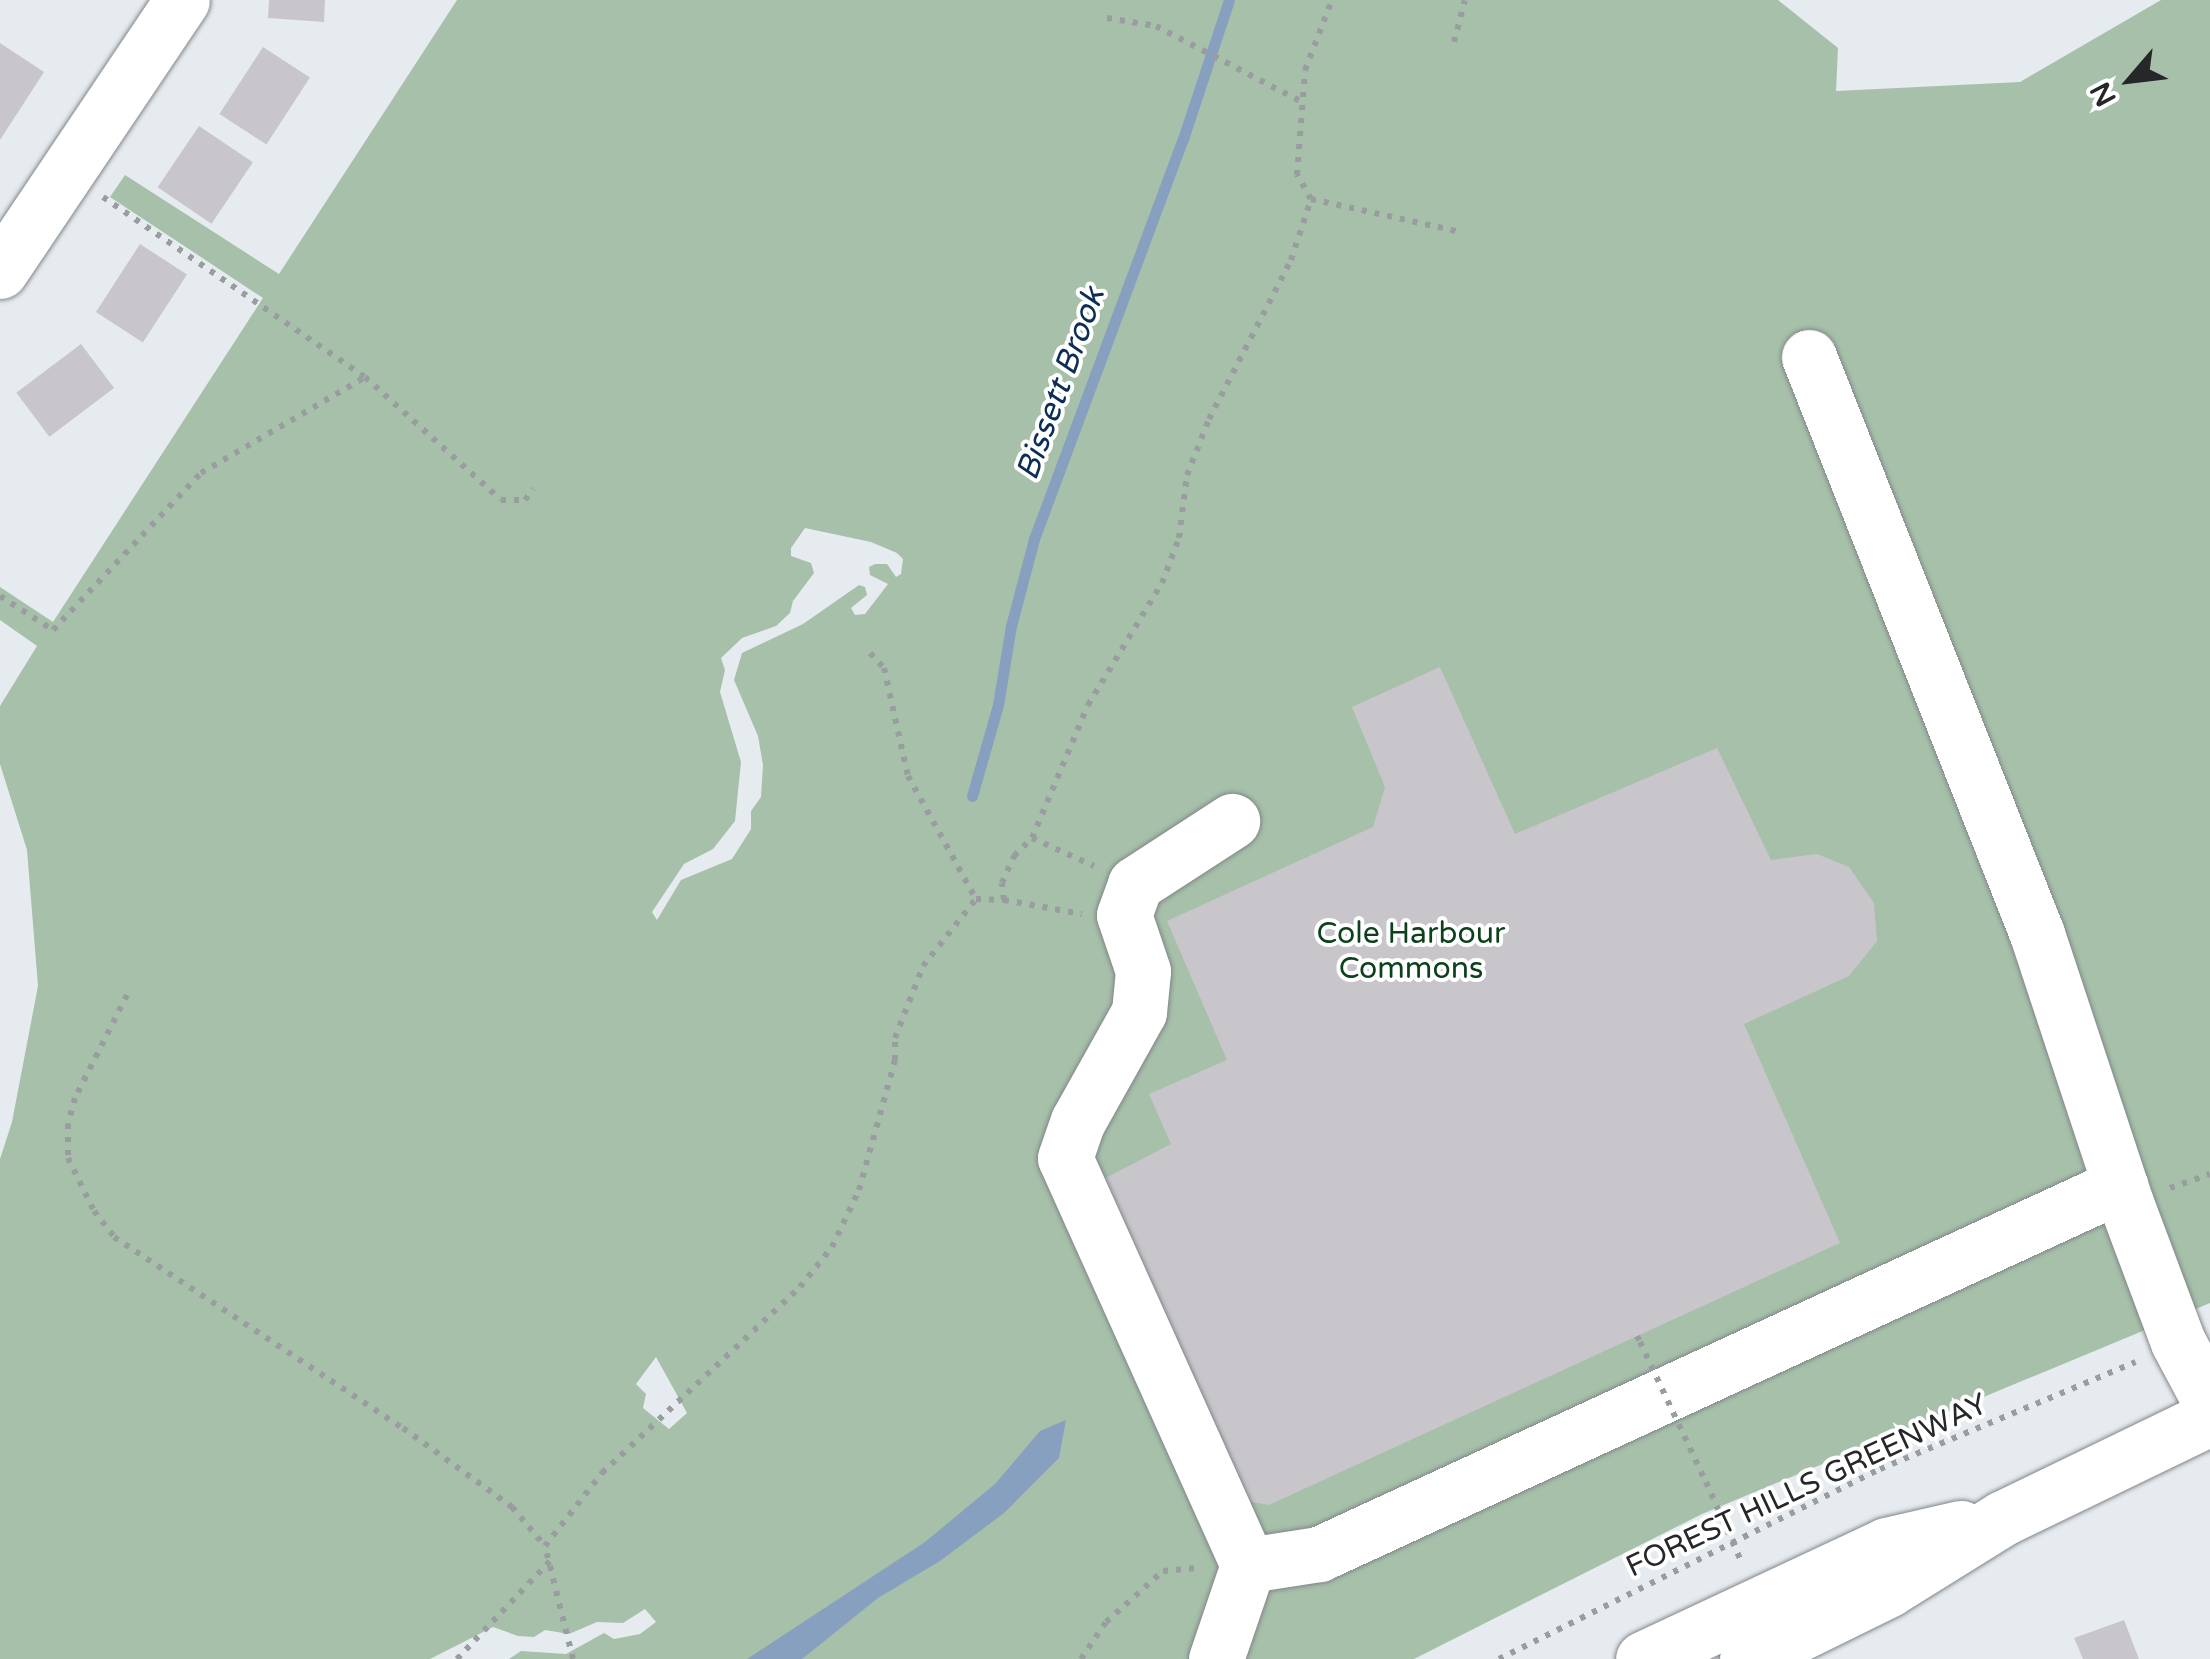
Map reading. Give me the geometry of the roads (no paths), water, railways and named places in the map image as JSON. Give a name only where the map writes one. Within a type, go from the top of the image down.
[{"type":"main road","points":[[0,271],[69,174],[182,0]]},
{"type":"main road","points":[[1810,357],[2037,934],[2120,1184],[2178,1342],[2210,1402]]},
{"type":"main road","points":[[1216,1659],[1248,1565],[1065,1158],[1078,1121],[1139,1012],[1143,971],[1129,899],[1232,821]]},
{"type":"main road","points":[[1248,1565],[1319,1554],[2120,1184]]},
{"type":"main road","points":[[1747,1659],[1889,1590],[2002,1518],[2210,1418]]},
{"type":"main road","points":[[1644,1659],[1886,1546],[2002,1518]]},
{"type":"water","points":[[1066,1420],[1059,1458],[1004,1513],[940,1561],[878,1598],[802,1659],[747,1659],[925,1542],[995,1484],[1040,1431]]},
{"type":"waterway","name":"Bissett Brook","points":[[972,796],[998,705],[1011,626],[1034,539],[1183,139],[1229,0]]},
{"type":"park label","name":"Cole Harbour Commons","points":[[1411,951]]}]
